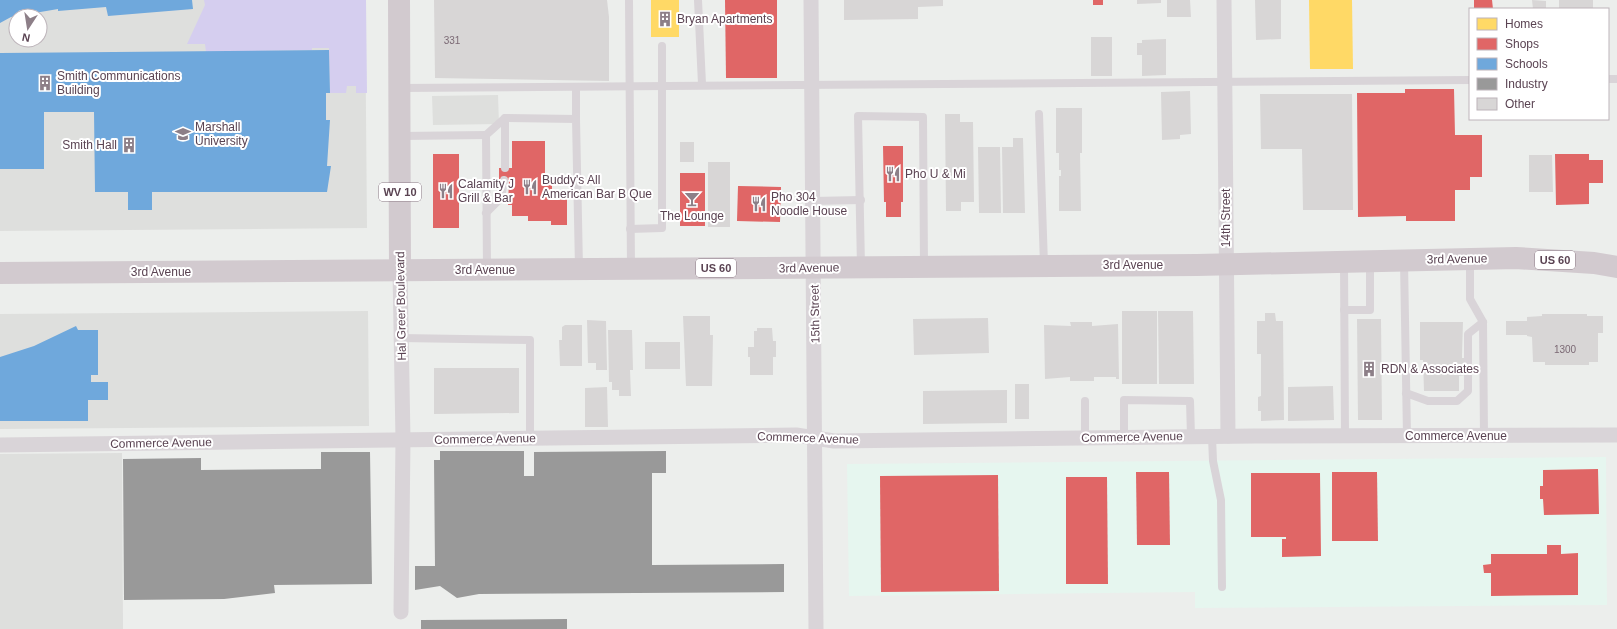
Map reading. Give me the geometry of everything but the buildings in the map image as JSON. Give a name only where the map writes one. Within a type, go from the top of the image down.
[{"type":"main road","name":"Hal Greer Boulevard","points":[[399,0],[400,270]]},
{"type":"main road","name":"3rd Avenue","points":[[0,273],[1044,266],[1470,259],[1556,260],[1617,267]]},
{"type":"street","name":"15th Street","points":[[812,0],[816,438],[816,629]]},
{"type":"street","name":"14th Street","points":[[1224,0],[1228,436]]},
{"type":"street","name":"Hal Greer Boulevard","points":[[400,270],[403,440],[401,612]]},
{"type":"street","name":"Commerce Avenue","points":[[0,445],[796,435],[834,441],[1228,436],[1617,435]]},
{"type":"lane","points":[[698,0],[702,84]]},
{"type":"lane","points":[[629,1],[631,269]]},
{"type":"lane","points":[[630,229],[662,228],[662,46]]},
{"type":"lane","points":[[400,88],[662,87],[702,84],[812,86],[1225,81],[1469,80]]},
{"type":"lane","points":[[576,87],[579,270]]},
{"type":"lane","points":[[1039,114],[1044,266]]},
{"type":"lane","points":[[861,267],[861,200],[858,116],[923,117],[924,267]]},
{"type":"lane","points":[[400,136],[486,135],[505,118],[576,119]]},
{"type":"lane","points":[[505,118],[505,168]]},
{"type":"lane","points":[[486,135],[487,270]]},
{"type":"lane","points":[[486,213],[501,198],[504,180]]},
{"type":"lane","points":[[813,202],[861,200]]},
{"type":"lane","points":[[1470,259],[1470,299],[1483,322],[1484,436]]},
{"type":"lane","points":[[1404,260],[1407,436]]},
{"type":"lane","points":[[1344,310],[1370,310],[1370,261]]},
{"type":"lane","points":[[1344,262],[1344,436]]},
{"type":"lane","points":[[1406,393],[1428,401],[1457,401],[1468,391],[1468,334],[1483,322]]},
{"type":"lane","points":[[401,338],[530,340],[530,438]]},
{"type":"lane","points":[[1124,438],[1124,400],[1190,401],[1191,437]]},
{"type":"lane","points":[[1085,401],[1085,438]]},
{"type":"lane","points":[[1212,437],[1213,461],[1221,500],[1222,587]]},
{"type":"shaded area","name":"Marshall University","points":[[0,0],[365,0],[367,228],[0,231]]},
{"type":"shaded area","points":[[204,0],[366,0],[367,93],[356,93],[356,86],[347,86],[346,93],[330,93],[329,48],[312,48],[312,50],[206,52],[205,44],[187,44],[205,5]]},
{"type":"shaded area","points":[[498,95],[499,124],[433,125],[432,96]]},
{"type":"shaded area","points":[[368,311],[369,426],[0,429],[0,314]]},
{"type":"shaded area","points":[[122,453],[123,629],[0,629],[0,454]]},
{"type":"shaded area","points":[[1606,457],[1607,605],[1195,608],[1195,592],[849,596],[847,464]]},
{"type":"place","name":"Bryan Apartments","points":[[665,19]]},
{"type":"place","name":"Smith Communications Building","points":[[45,83]]},
{"type":"place","name":"Marshall University","points":[[183,134]]},
{"type":"place","name":"Smith Hall","points":[[129,145]]},
{"type":"place","name":"Pho U & Mi","points":[[893,174]]},
{"type":"place","name":"Buddy's All American Bar B Que","points":[[530,187]]},
{"type":"place","name":"Calamity J Grill & Bar","points":[[446,191]]},
{"type":"place","name":"The Lounge","points":[[692,199]]},
{"type":"place","name":"Pho 304 Noodle House","points":[[759,204]]},
{"type":"place","name":"RDN & Associates","points":[[1369,369]]}]
